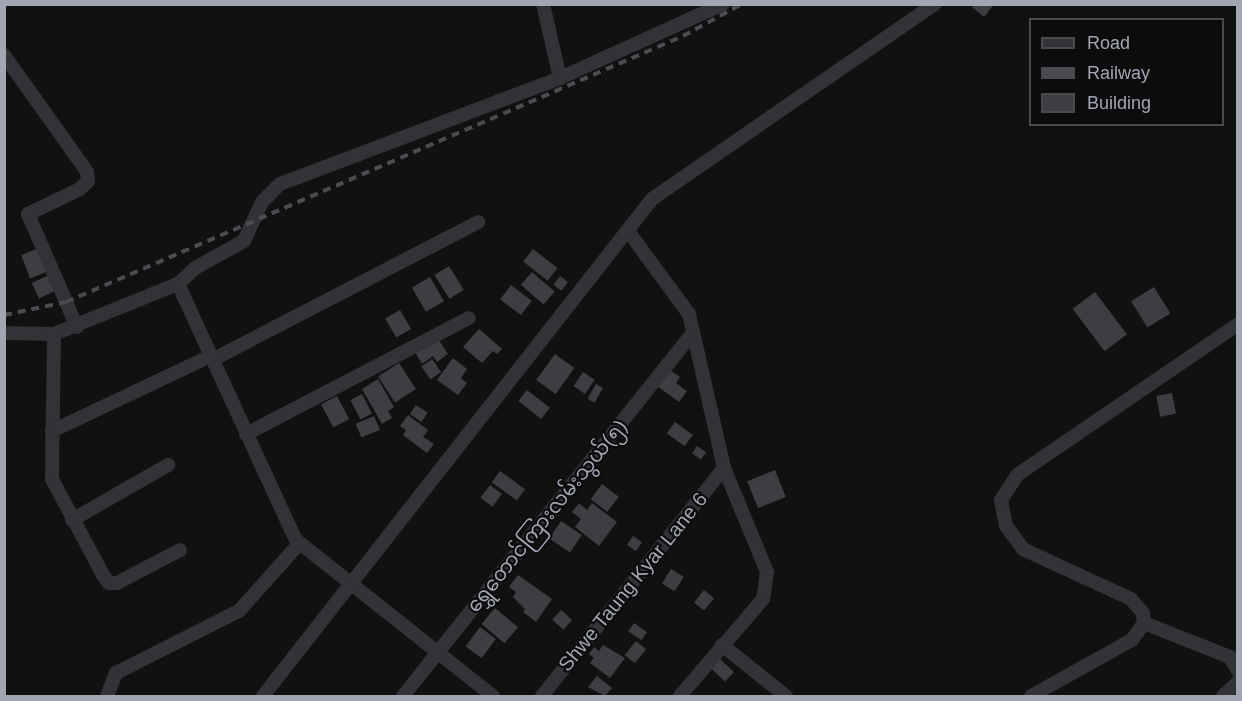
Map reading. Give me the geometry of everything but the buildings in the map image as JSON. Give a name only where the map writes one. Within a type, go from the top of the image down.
[{"type":"street","points":[[543,4],[560,78]]},
{"type":"street","points":[[4,333],[54,334],[77,327],[178,284],[195,268],[244,241],[262,202],[280,184],[560,78],[723,4]]},
{"type":"street","points":[[263,696],[661,192],[934,4]]},
{"type":"street","points":[[4,55],[87,172],[88,181],[80,189],[28,214],[77,327]]},
{"type":"street","points":[[52,431],[212,358],[478,222]]},
{"type":"street","points":[[628,231],[684,305],[724,468],[767,572],[763,599],[680,696]]},
{"type":"street","points":[[178,284],[288,528],[299,544],[493,696]]},
{"type":"street","points":[[246,434],[470,318]]},
{"type":"street","points":[[1031,696],[1132,639],[1144,623],[1143,613],[1131,599],[1023,549],[1006,526],[1001,500],[1017,475],[1238,324]]},
{"type":"street","points":[[54,334],[52,479],[72,520],[109,584],[180,550]]},
{"type":"street","name":"ရွှေတောင်ကြားလမ်းသွယ်(၅)","points":[[403,696],[691,335]]},
{"type":"street","points":[[72,520],[168,465]]},
{"type":"street","name":"Shwe Taung Kyar Lane 6","points":[[542,696],[724,468]]},
{"type":"street","points":[[107,696],[116,673],[239,611],[299,544]]},
{"type":"street","points":[[1144,623],[1230,657],[1238,670]]},
{"type":"street","points":[[722,645],[786,696]]},
{"type":"street","points":[[1223,696],[1238,682]]},
{"type":"railway","points":[[4,315],[66,302],[683,36],[742,4]]}]
